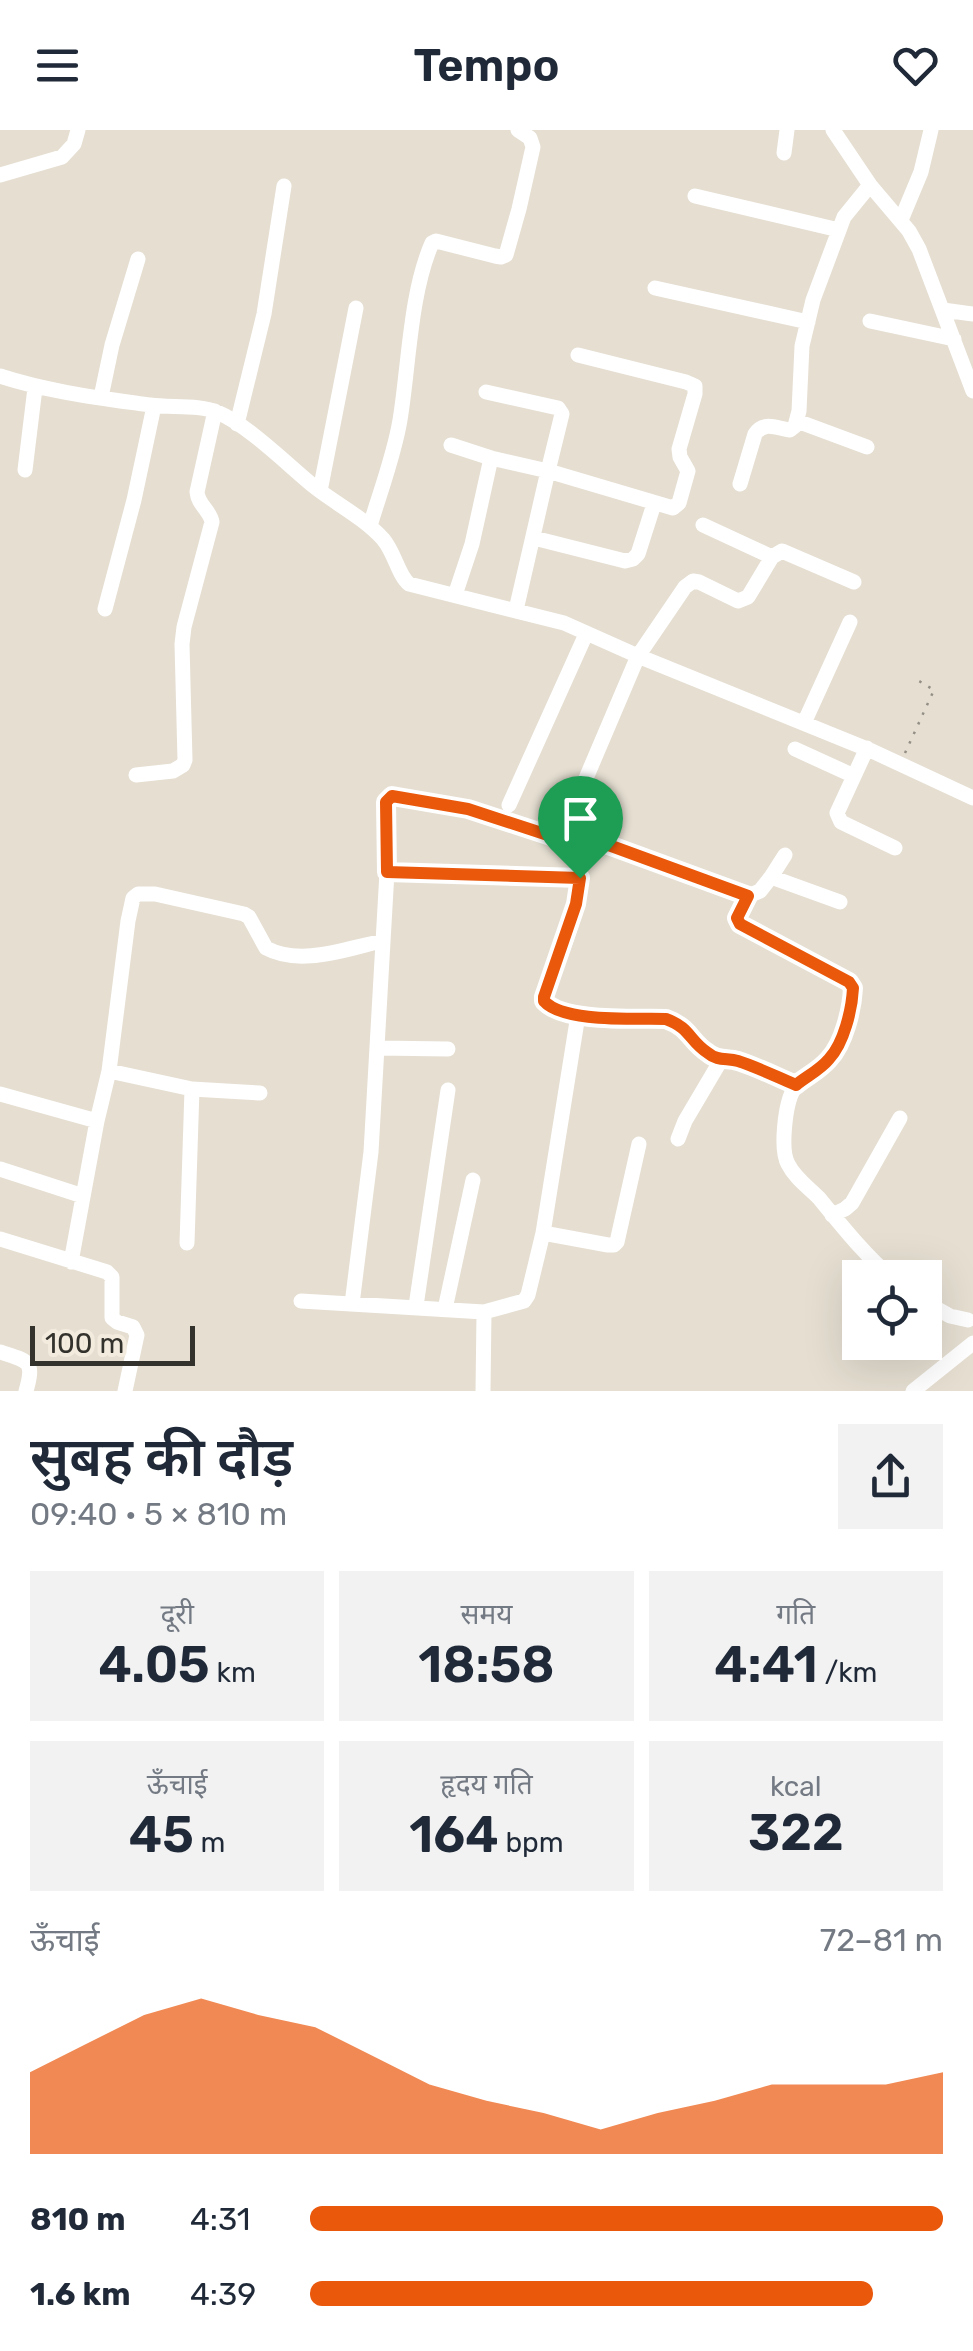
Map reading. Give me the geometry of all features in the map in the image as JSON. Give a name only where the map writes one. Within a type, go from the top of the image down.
[{"type":"street","points":[[0,175],[62,157],[74,144],[78,130]]},
{"type":"street","points":[[370,526],[399,426],[418,290],[428,252],[436,241],[495,256],[506,255],[532,147],[530,138],[518,130]]},
{"type":"street","points":[[784,153],[787,130]]},
{"type":"street","points":[[833,130],[919,249],[973,391]]},
{"type":"street","points":[[901,220],[921,172],[931,130]]},
{"type":"street","points":[[740,484],[759,428],[765,425],[790,430],[798,420],[802,346],[808,322],[839,230],[856,200],[870,185]]},
{"type":"street","points":[[238,424],[264,314],[284,186]]},
{"type":"street","points":[[695,196],[839,230]]},
{"type":"street","points":[[100,397],[138,259]]},
{"type":"street","points":[[656,288],[808,322]]},
{"type":"street","points":[[320,491],[356,308]]},
{"type":"street","points":[[943,310],[973,314]]},
{"type":"street","points":[[870,322],[954,339]]},
{"type":"street","points":[[451,445],[654,504],[672,508],[680,503],[688,471],[679,448],[695,386],[578,354]]},
{"type":"street","points":[[0,376],[35,388],[214,411],[238,424],[370,526],[395,555],[409,584],[564,623],[866,748],[973,798]]},
{"type":"street","points":[[25,470],[35,388]]},
{"type":"street","points":[[486,392],[561,411],[516,610]]},
{"type":"street","points":[[105,610],[154,406]]},
{"type":"street","points":[[136,775],[173,772],[185,760],[182,644],[212,522],[196,492],[214,411]]},
{"type":"street","points":[[798,420],[867,447]]},
{"type":"street","points":[[455,595],[472,544],[491,458]]},
{"type":"street","points":[[534,538],[625,561],[634,559],[654,504]]},
{"type":"street","points":[[703,525],[772,556]]},
{"type":"street","points":[[563,835],[638,656],[689,582],[700,582],[738,601],[744,600],[772,556],[782,551],[854,582]]},
{"type":"street","points":[[804,724],[850,622]]},
{"type":"street","points":[[509,806],[586,634]]},
{"type":"street","points":[[866,748],[837,812],[838,818],[895,848]]},
{"type":"street","points":[[796,749],[854,776]]},
{"type":"street","points":[[352,1304],[371,1152],[387,872],[386,802],[392,796],[468,809],[563,835],[748,896]]},
{"type":"street","points":[[563,835],[578,857],[580,878],[576,904],[544,997],[550,1008],[578,1015],[666,1019],[680,1024],[710,1055],[738,1061],[796,1085]]},
{"type":"street","points":[[785,854],[760,891],[748,896],[737,918],[740,924],[849,982],[853,988],[839,1044],[831,1058],[796,1085],[790,1096],[784,1154],[797,1178],[871,1260]]},
{"type":"street","points":[[387,872],[580,878]]},
{"type":"street","points":[[772,876],[840,902]]},
{"type":"street","points":[[71,1262],[109,1071],[133,898],[138,894],[155,894],[244,914],[266,948],[290,957],[384,941]]},
{"type":"street","points":[[301,1300],[484,1312],[524,1300],[543,1233],[578,1015]]},
{"type":"street","points":[[378,1048],[448,1048]]},
{"type":"street","points":[[678,1139],[721,1060]]},
{"type":"street","points":[[109,1071],[192,1089],[260,1093]]},
{"type":"street","points":[[187,1244],[192,1089]]},
{"type":"street","points":[[416,1306],[448,1090]]},
{"type":"street","points":[[0,1094],[96,1122]]},
{"type":"street","points":[[832,1215],[852,1203],[900,1118]]},
{"type":"street","points":[[543,1233],[614,1245],[638,1144]]},
{"type":"street","points":[[0,1169],[83,1196]]},
{"type":"street","points":[[445,1309],[473,1180]]},
{"type":"street","points":[[0,1238],[112,1276],[112,1318],[129,1325],[138,1339],[125,1391]]},
{"type":"street","points":[[483,1391],[484,1312]]},
{"type":"street","points":[[942,1312],[971,1320]]},
{"type":"street","points":[[923,1388],[973,1343]]},
{"type":"street","points":[[0,1352],[30,1364],[26,1391]]},
{"type":"path","points":[[900,764],[934,690],[914,678]]},
{"type":"route","points":[[392,796],[468,809],[563,840],[564,830],[748,896],[737,918],[740,924],[849,982],[853,988],[839,1044],[831,1058],[796,1085],[738,1061],[710,1055],[680,1024],[666,1019],[578,1015],[550,1008],[544,997],[565,942],[580,878],[387,872],[386,802],[392,796]]}]
